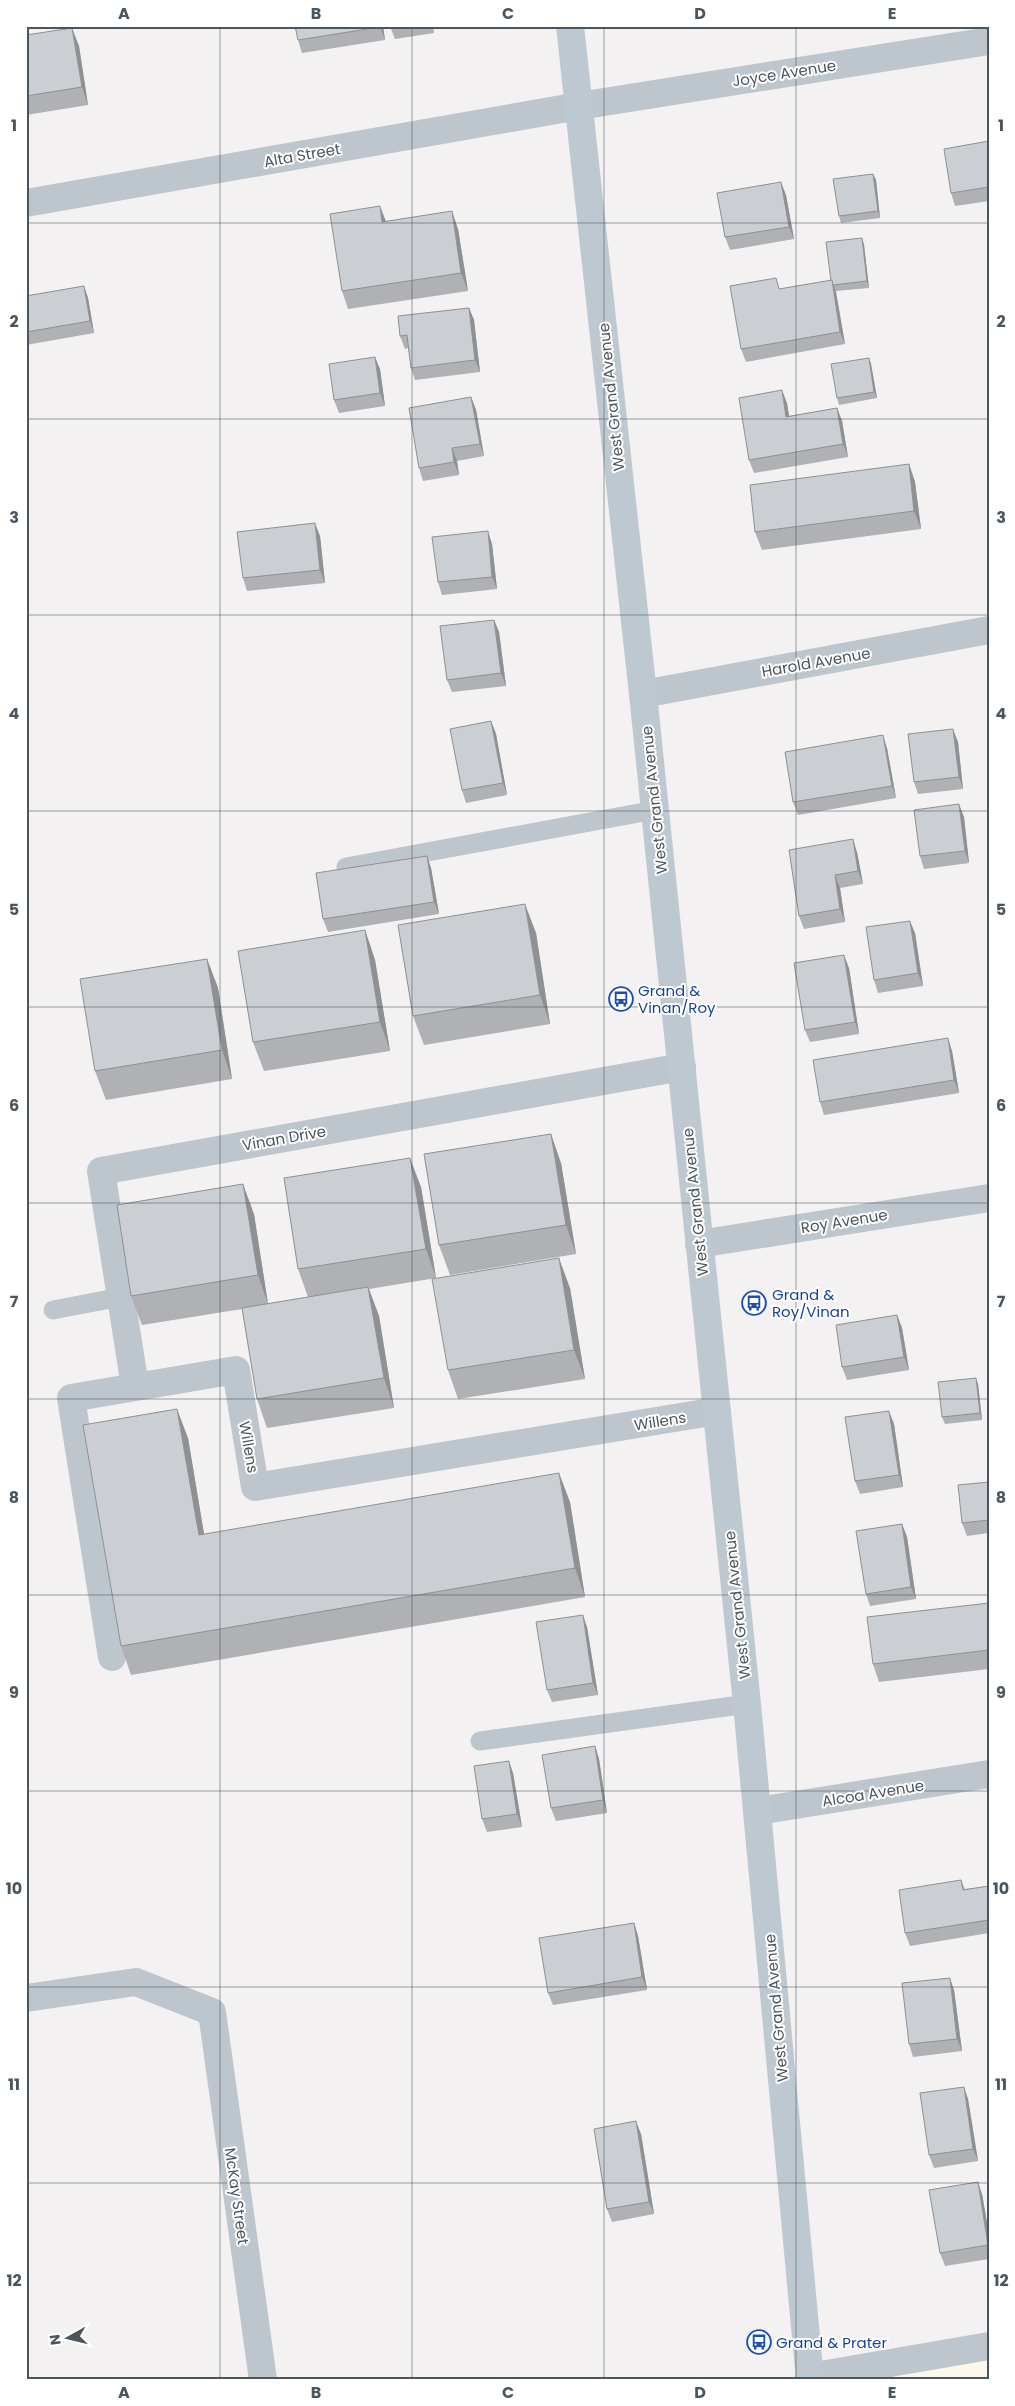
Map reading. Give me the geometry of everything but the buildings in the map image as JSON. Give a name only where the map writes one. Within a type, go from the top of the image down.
[{"type":"main road","name":"West Grand Avenue","points":[[570,26],[644,694],[758,1811],[809,2378]]},
{"type":"street","name":"Joyce Avenue","points":[[579,106],[989,40]]},
{"type":"street","name":"Alta Street","points":[[26,203],[579,106]]},
{"type":"street","name":"Harold Avenue","points":[[644,694],[989,630]]},
{"type":"street","name":"Vinan Drive","points":[[135,1386],[100,1171],[682,1067]]},
{"type":"street","name":"Roy Avenue","points":[[699,1244],[989,1198]]},
{"type":"street","name":"Willens","points":[[112,1657],[71,1398],[236,1370],[255,1487],[717,1411]]},
{"type":"street","name":"Alcoa Avenue","points":[[758,1811],[989,1774]]},
{"type":"street","name":"McKay Street","points":[[26,1998],[136,1982],[212,2012],[263,2380]]},
{"type":"street","points":[[809,2378],[989,2346]]},
{"type":"lane","points":[[346,867],[655,810]]},
{"type":"lane","points":[[53,1310],[121,1298]]},
{"type":"lane","points":[[480,1742],[747,1704]]},
{"type":"shaded area","points":[[989,2346],[989,2380],[810,2380]]},
{"type":"place","name":"Grand & Vinan/Roy","points":[[621,999]]},
{"type":"place","name":"Grand & Roy/Vinan","points":[[754,1303]]},
{"type":"place","name":"Grand & Prater","points":[[759,2342]]}]
